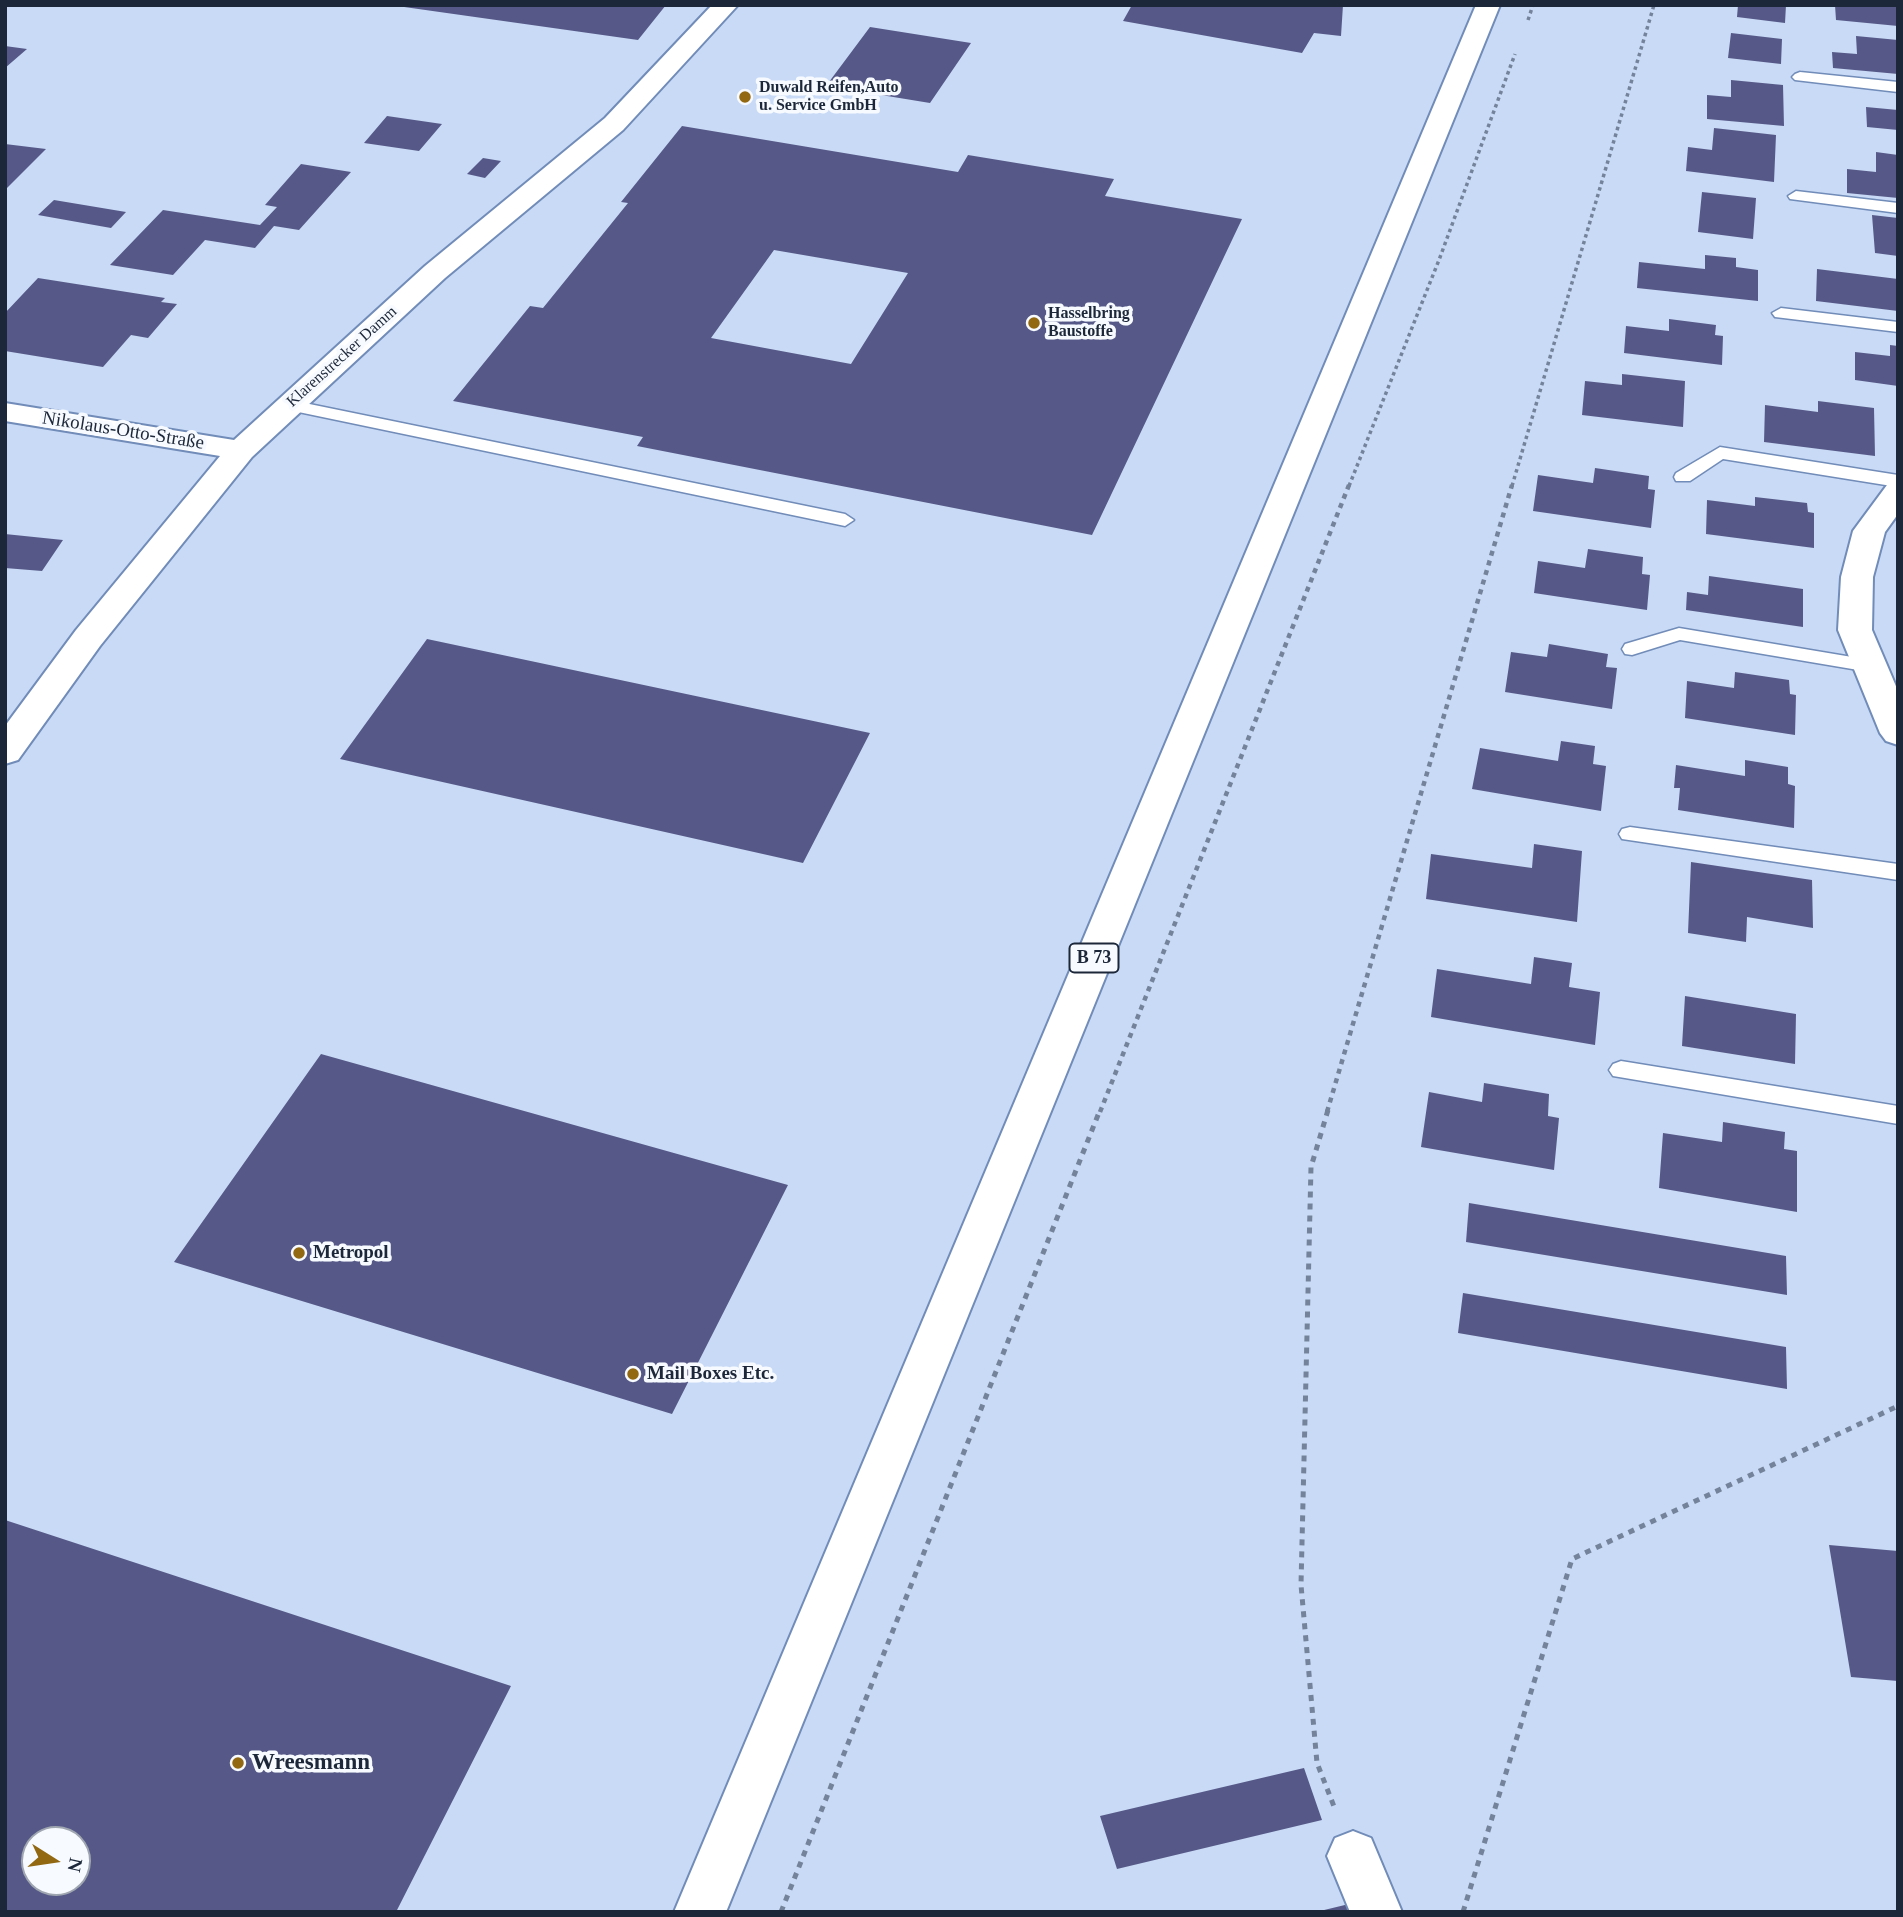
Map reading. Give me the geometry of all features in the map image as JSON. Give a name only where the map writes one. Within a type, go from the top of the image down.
[{"type":"main road","name":"Klarenstrecker Damm","points":[[5,752],[88,638],[241,450],[435,272],[614,124],[726,5]]},
{"type":"main road","name":"B 73","points":[[700,1912],[1488,5]]},
{"type":"main road","name":"Nikolaus-Otto-Straße","points":[[5,412],[241,450]]},
{"type":"main road","points":[[1898,492],[1869,531],[1857,577],[1855,630],[1898,733]]},
{"type":"main road","points":[[1353,1856],[1376,1912]]},
{"type":"lane","points":[[1800,77],[1898,87]]},
{"type":"lane","points":[[1796,196],[1898,208]]},
{"type":"lane","points":[[1781,313],[1898,327]]},
{"type":"lane","points":[[290,405],[845,520]]},
{"type":"lane","points":[[1683,477],[1720,453],[1898,481]]},
{"type":"lane","points":[[1632,649],[1679,634],[1870,667]]},
{"type":"lane","points":[[1630,834],[1898,872]]},
{"type":"lane","points":[[1621,1070],[1898,1115]]},
{"type":"path","points":[[1524,31],[1533,5]]},
{"type":"path","points":[[1353,1856],[1317,1763],[1301,1585],[1311,1167],[1654,5]]},
{"type":"path","points":[[781,1912],[1434,273],[1519,43]]},
{"type":"path","points":[[1462,1912],[1572,1559],[1898,1406]]},
{"type":"building","points":[[390,5],[666,5],[638,40]]},
{"type":"building","points":[[1132,5],[1343,5],[1341,36],[1314,33],[1302,53],[1123,21]]},
{"type":"building","points":[[1738,5],[1786,5],[1785,23],[1737,17]]},
{"type":"building","points":[[1835,5],[1898,5],[1898,26],[1836,20]]},
{"type":"building","points":[[870,27],[971,43],[930,103],[826,86]]},
{"type":"building","points":[[1731,33],[1782,39],[1781,64],[1728,58]]},
{"type":"building","points":[[1856,36],[1898,40],[1898,74],[1833,68],[1832,52],[1857,54]]},
{"type":"building","points":[[5,46],[27,49],[5,68]]},
{"type":"building","points":[[1731,80],[1783,85],[1784,126],[1707,119],[1707,95],[1731,97]]},
{"type":"building","points":[[1866,107],[1898,110],[1898,130],[1867,127]]},
{"type":"building","points":[[387,116],[442,124],[419,151],[364,143]]},
{"type":"building","name":"Hasselbring Baustoffe","points":[[682,126],[958,172],[968,155],[1114,179],[1105,196],[1242,219],[1092,535],[637,446],[643,437],[453,401],[530,306],[543,308],[628,203],[621,202]],"holes":[[[774,250],[908,273],[851,364],[711,338]]]},
{"type":"building","points":[[1714,128],[1776,135],[1774,182],[1686,171],[1688,147],[1712,150]]},
{"type":"building","points":[[5,144],[46,149],[5,190]]},
{"type":"building","points":[[1876,152],[1898,155],[1898,198],[1847,193],[1847,169],[1876,172]]},
{"type":"building","points":[[483,158],[501,161],[485,178],[467,174]]},
{"type":"building","points":[[301,164],[351,172],[299,230],[274,226],[255,248],[205,240],[173,275],[110,265],[163,210],[260,225],[277,207],[265,205]]},
{"type":"building","points":[[1702,192],[1756,198],[1753,239],[1698,232]]},
{"type":"building","points":[[54,200],[126,212],[111,228],[38,215]]},
{"type":"building","points":[[1872,215],[1898,218],[1898,256],[1875,253]]},
{"type":"building","points":[[1705,255],[1736,258],[1736,267],[1758,270],[1758,301],[1637,288],[1639,262],[1705,269]]},
{"type":"building","points":[[1817,269],[1898,279],[1898,311],[1816,301]]},
{"type":"building","points":[[38,278],[165,298],[161,302],[177,304],[148,338],[131,335],[103,367],[5,351],[5,313]]},
{"type":"building","points":[[1669,319],[1716,325],[1715,335],[1723,336],[1722,365],[1624,353],[1626,326],[1669,331]]},
{"type":"building","points":[[1890,345],[1898,346],[1898,386],[1855,380],[1855,352],[1890,356]]},
{"type":"building","points":[[1622,374],[1685,381],[1683,427],[1582,415],[1585,381],[1622,385]]},
{"type":"building","points":[[1818,401],[1874,408],[1875,456],[1764,442],[1765,405],[1818,412]]},
{"type":"building","points":[[1595,468],[1649,476],[1648,489],[1655,490],[1651,528],[1533,511],[1538,475],[1593,483]]},
{"type":"building","points":[[1755,497],[1807,503],[1808,512],[1814,513],[1814,548],[1706,534],[1707,500],[1755,506]]},
{"type":"building","points":[[5,534],[63,540],[42,571],[5,568]]},
{"type":"building","points":[[1588,549],[1643,557],[1642,574],[1650,575],[1647,610],[1534,593],[1538,561],[1585,568]]},
{"type":"building","points":[[1709,576],[1803,589],[1803,627],[1686,610],[1687,592],[1708,595]]},
{"type":"building","points":[[427,639],[870,733],[803,863],[340,759]]},
{"type":"building","points":[[1549,644],[1608,654],[1606,667],[1617,668],[1612,709],[1505,692],[1511,652],[1547,657]]},
{"type":"building","points":[[1735,672],[1789,680],[1790,694],[1796,695],[1795,735],[1685,718],[1687,681],[1734,688]]},
{"type":"building","points":[[1561,741],[1595,746],[1593,764],[1606,766],[1601,811],[1472,789],[1480,748],[1558,761]]},
{"type":"building","points":[[1745,760],[1788,767],[1788,784],[1795,786],[1794,828],[1678,810],[1680,788],[1674,788],[1676,765],[1745,776]]},
{"type":"building","points":[[1534,844],[1582,851],[1577,922],[1426,899],[1431,854],[1532,868]]},
{"type":"building","points":[[1691,862],[1812,880],[1813,928],[1747,917],[1746,942],[1688,933]]},
{"type":"building","points":[[1534,957],[1572,963],[1569,987],[1600,992],[1595,1045],[1431,1017],[1437,969],[1531,984]]},
{"type":"building","points":[[1685,996],[1796,1014],[1795,1064],[1682,1046]]},
{"type":"building","points":[[321,1054],[788,1185],[672,1414],[174,1262]]},
{"type":"building","points":[[1484,1083],[1549,1094],[1548,1116],[1559,1118],[1554,1170],[1421,1147],[1429,1092],[1482,1102]]},
{"type":"building","points":[[1723,1122],[1785,1132],[1784,1149],[1797,1151],[1797,1212],[1659,1188],[1663,1133],[1722,1142]]},
{"type":"building","points":[[1469,1203],[1786,1256],[1787,1295],[1466,1242]]},
{"type":"building","points":[[1463,1293],[1786,1347],[1787,1389],[1458,1333]]},
{"type":"building","name":"Wreesmann","points":[[5,1520],[511,1686],[396,1912],[5,1912]]},
{"type":"building","points":[[1829,1545],[1898,1551],[1898,1681],[1851,1677]]},
{"type":"building","points":[[1304,1768],[1322,1820],[1117,1869],[1100,1816]]},
{"type":"building","points":[[1349,1904],[1351,1912],[1320,1911]]},
{"type":"place","name":"Duwald Reifen,Auto u. Service GmbH","points":[[745,97]]},
{"type":"place","name":"Hasselbring Baustoffe","points":[[1034,323]]},
{"type":"place","name":"Metropol","points":[[299,1253]]},
{"type":"place","name":"Mail Boxes Etc.","points":[[633,1374]]},
{"type":"place","name":"Wreesmann","points":[[238,1763]]}]
